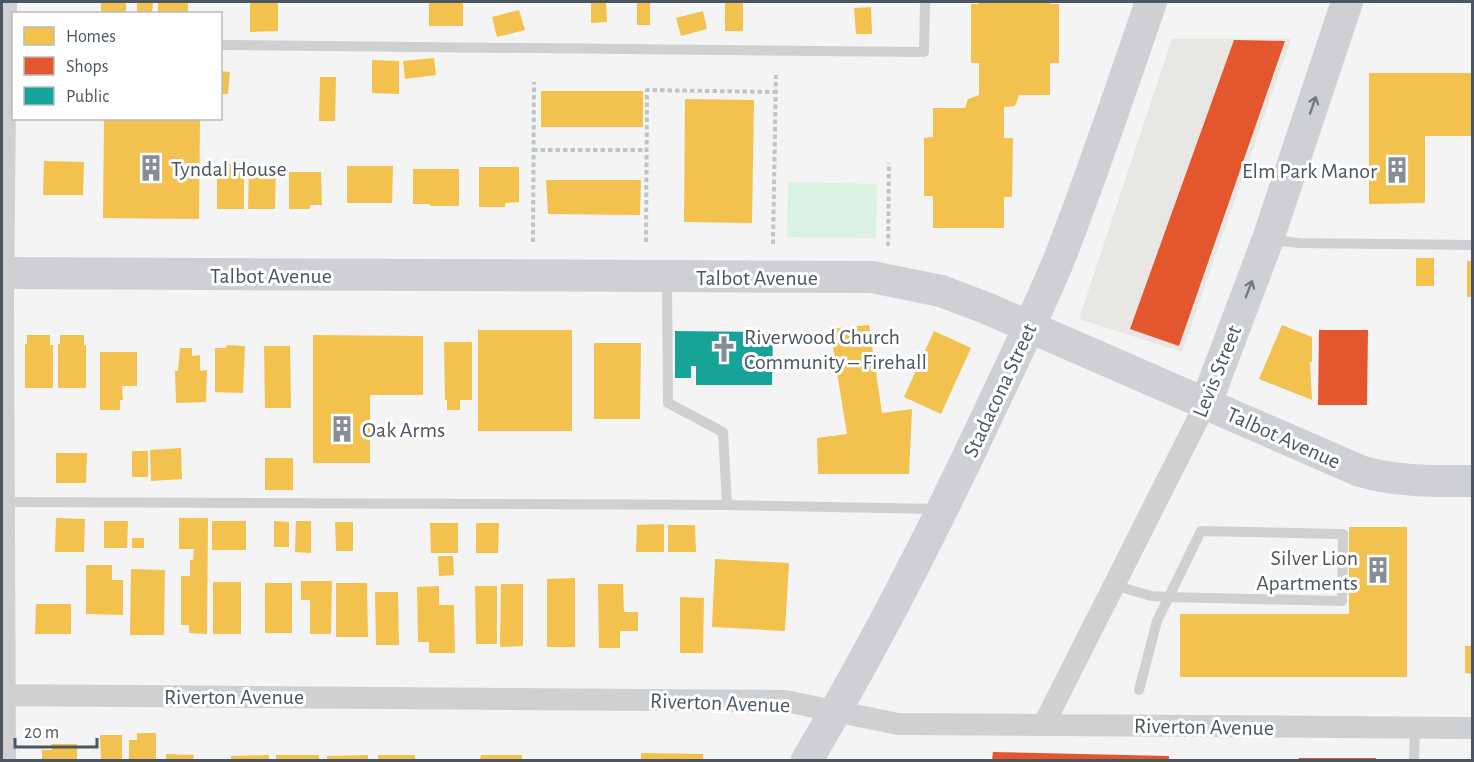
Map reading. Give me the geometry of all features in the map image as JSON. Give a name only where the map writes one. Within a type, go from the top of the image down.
[{"type":"street","points":[[5,760],[2,273],[6,2]]},
{"type":"street","name":"Stadacona Street","points":[[807,760],[836,712],[943,509],[1029,327],[1096,164],[1151,2]]},
{"type":"street","name":"Levis Street","points":[[1044,724],[1206,403],[1268,239],[1347,2]]},
{"type":"street","name":"Talbot Avenue","points":[[2,273],[872,277],[941,291],[986,308],[1360,471],[1384,478],[1413,481],[1473,481]]},
{"type":"street","name":"Riverton Avenue","points":[[3,695],[785,701],[898,724],[1473,728]]},
{"type":"lane","points":[[222,45],[924,52],[925,2]]},
{"type":"lane","points":[[1268,239],[1299,243],[1473,244]]},
{"type":"lane","points":[[667,277],[668,403],[723,432],[727,505]]},
{"type":"lane","points":[[2,502],[727,505],[943,509]]},
{"type":"lane","points":[[1114,585],[1151,596],[1169,597],[1342,601],[1343,534],[1201,531],[1169,597],[1157,621],[1139,690]]},
{"type":"lane","points":[[1414,760],[1415,728]]},
{"type":"path","points":[[774,244],[776,75]]},
{"type":"path","points":[[533,242],[534,82]]},
{"type":"path","points":[[646,243],[647,90],[776,92]]},
{"type":"path","points":[[533,150],[646,150]]},
{"type":"path","points":[[888,246],[889,163]]},
{"type":"shaded area","points":[[1172,39],[1291,39],[1182,352],[1079,319]]},
{"type":"green space","points":[[788,182],[877,184],[876,238],[787,237]]},
{"type":"building: Homes","points":[[101,2],[126,2],[126,12],[101,12]]},
{"type":"building: Homes","points":[[137,2],[153,2],[152,12],[137,12]]},
{"type":"building: Homes","points":[[158,2],[188,2],[188,12],[158,12]]},
{"type":"building: Homes","points":[[250,2],[278,2],[278,31],[250,32]]},
{"type":"building: Homes","points":[[429,2],[463,2],[463,26],[429,26]]},
{"type":"building: Homes","points":[[591,2],[606,2],[607,22],[591,23]]},
{"type":"building: Homes","points":[[637,2],[650,2],[650,25],[637,25]]},
{"type":"building: Homes","points":[[725,2],[743,2],[743,31],[725,31]]},
{"type":"building: Homes","points":[[979,2],[1059,4],[1059,63],[1050,63],[1050,95],[1019,95],[1015,106],[1004,107],[1004,138],[1013,138],[1012,197],[1004,197],[1004,228],[933,228],[933,196],[924,196],[924,138],[933,137],[933,108],[965,108],[968,99],[979,95],[979,63],[971,63],[971,4],[979,4]]},
{"type":"building: Homes","points":[[871,7],[872,34],[856,34],[854,8]]},
{"type":"building: Homes","points":[[519,10],[525,30],[497,37],[492,17]]},
{"type":"building: Homes","points":[[703,11],[707,29],[681,36],[676,18]]},
{"type":"building: Homes","points":[[434,58],[436,75],[405,79],[403,61]]},
{"type":"building: Homes","points":[[372,60],[399,61],[399,94],[372,93]]},
{"type":"building: Homes","points":[[222,71],[230,72],[228,94],[222,94]]},
{"type":"building: Homes","name":"Elm Park Manor","points":[[1369,73],[1472,73],[1472,136],[1425,136],[1425,203],[1369,204]]},
{"type":"building: Homes","points":[[320,77],[336,77],[335,121],[319,121]]},
{"type":"building: Homes","points":[[541,91],[643,91],[643,127],[541,127]]},
{"type":"building: Homes","points":[[685,99],[754,100],[752,223],[684,222]]},
{"type":"building: Homes","name":"Tyndal House","points":[[104,120],[200,120],[199,219],[103,218]]},
{"type":"building: Homes","points":[[44,161],[84,162],[83,195],[43,195]]},
{"type":"building: Homes","points":[[217,164],[244,164],[244,209],[217,209]]},
{"type":"building: Homes","points":[[276,164],[275,209],[248,209],[249,165]]},
{"type":"building: Homes","points":[[347,166],[393,166],[392,203],[347,203]]},
{"type":"building: Homes","points":[[479,167],[519,167],[519,202],[505,203],[505,207],[479,207]]},
{"type":"building: Homes","points":[[413,169],[459,169],[459,206],[413,204]]},
{"type":"building: Homes","points":[[289,172],[321,172],[322,205],[310,205],[310,209],[289,209]]},
{"type":"building: Homes","points":[[546,180],[641,180],[640,215],[548,214]]},
{"type":"building: Homes","points":[[1416,258],[1434,258],[1434,286],[1416,286]]},
{"type":"building: Homes","points":[[1467,261],[1472,261],[1472,297],[1467,297]]},
{"type":"building: Homes","points":[[869,325],[882,413],[912,409],[909,474],[818,474],[817,438],[847,434],[830,329]]},
{"type":"building: Homes","points":[[1282,325],[1312,337],[1312,362],[1310,362],[1312,400],[1259,379]]},
{"type":"building: Homes","points":[[478,330],[572,330],[572,431],[478,431]]},
{"type":"building: Homes","points":[[934,331],[971,348],[941,414],[904,397]]},
{"type":"building: Homes","points":[[27,335],[50,335],[50,345],[53,345],[53,388],[25,388]]},
{"type":"building: Homes","points":[[60,335],[84,335],[86,388],[58,388]]},
{"type":"building: Homes","name":"Oak Arms","points":[[313,335],[423,336],[423,395],[370,395],[370,463],[313,463]]},
{"type":"building: Homes","points":[[444,342],[472,342],[472,400],[460,400],[460,410],[447,410]]},
{"type":"building: Homes","points":[[594,343],[641,343],[640,419],[594,419]]},
{"type":"building: Homes","points":[[227,345],[245,346],[243,393],[215,392],[215,348],[226,348]]},
{"type":"building: Homes","points":[[264,346],[290,346],[291,408],[265,408]]},
{"type":"building: Homes","points":[[180,348],[192,348],[192,356],[200,355],[200,371],[207,370],[206,402],[176,403],[175,371],[178,371]]},
{"type":"building: Homes","points":[[100,352],[137,352],[137,386],[122,386],[123,400],[120,400],[120,410],[100,410]]},
{"type":"building: Homes","points":[[181,448],[182,479],[151,481],[150,450]]},
{"type":"building: Homes","points":[[132,451],[148,451],[148,477],[132,477]]},
{"type":"building: Homes","points":[[56,453],[87,453],[86,483],[56,483]]},
{"type":"building: Homes","points":[[265,458],[293,458],[293,490],[265,490]]},
{"type":"building: Homes","points":[[56,518],[85,519],[84,552],[55,552]]},
{"type":"building: Homes","points":[[179,518],[208,518],[207,634],[189,633],[189,625],[181,625],[181,576],[190,576],[190,560],[193,560],[194,549],[179,549]]},
{"type":"building: Homes","points":[[104,521],[128,521],[127,548],[104,548]]},
{"type":"building: Homes","points":[[212,521],[246,521],[246,550],[212,550]]},
{"type":"building: Homes","points":[[274,521],[289,522],[289,547],[274,547]]},
{"type":"building: Homes","points":[[296,521],[311,521],[311,553],[295,552]]},
{"type":"building: Homes","points":[[335,522],[353,522],[353,551],[336,551]]},
{"type":"building: Homes","points":[[430,523],[458,523],[458,553],[431,553]]},
{"type":"building: Homes","points":[[476,523],[499,523],[498,553],[476,553]]},
{"type":"building: Homes","points":[[664,524],[664,552],[636,552],[637,525]]},
{"type":"building: Homes","points":[[668,525],[695,525],[696,552],[668,552]]},
{"type":"building: Homes","name":"Silver Lion Apartments","points":[[1349,527],[1407,527],[1407,677],[1180,677],[1180,614],[1349,614]]},
{"type":"building: Homes","points":[[132,538],[144,538],[144,548],[132,548]]},
{"type":"building: Homes","points":[[438,556],[453,556],[454,575],[439,576]]},
{"type":"building: Homes","points":[[715,559],[789,563],[785,631],[712,627]]},
{"type":"building: Homes","points":[[86,565],[112,565],[112,580],[123,580],[123,615],[86,614]]},
{"type":"building: Homes","points":[[131,569],[165,570],[164,635],[130,635]]},
{"type":"building: Homes","points":[[575,578],[575,647],[547,647],[547,579]]},
{"type":"building: Homes","points":[[301,581],[332,581],[331,634],[310,634],[310,600],[301,600]]},
{"type":"building: Homes","points":[[213,582],[241,582],[241,634],[213,634]]},
{"type":"building: Homes","points":[[265,583],[292,583],[292,633],[265,633]]},
{"type":"building: Homes","points":[[336,583],[367,583],[368,637],[336,637]]},
{"type":"building: Homes","points":[[501,584],[523,584],[523,646],[500,647]]},
{"type":"building: Homes","points":[[598,584],[623,584],[624,612],[638,612],[638,631],[620,631],[620,648],[599,648]]},
{"type":"building: Homes","points":[[439,586],[439,605],[454,605],[455,653],[429,653],[429,642],[418,642],[417,587]]},
{"type":"building: Homes","points":[[475,586],[497,586],[497,644],[476,644]]},
{"type":"building: Homes","points":[[375,592],[398,592],[399,645],[376,645]]},
{"type":"building: Homes","points":[[680,597],[704,598],[703,653],[680,653]]},
{"type":"building: Homes","points":[[36,604],[71,604],[71,634],[35,634]]},
{"type":"building: Homes","points":[[1465,646],[1472,646],[1472,674],[1465,673]]},
{"type":"building: Homes","points":[[137,733],[156,733],[156,760],[129,760],[129,740],[137,740]]},
{"type":"building: Homes","points":[[100,735],[122,735],[122,760],[101,760]]},
{"type":"building: Homes","points":[[51,744],[77,744],[77,760],[42,760],[42,750],[52,750]]},
{"type":"building: Homes","points":[[641,753],[703,754],[703,760],[641,760]]},
{"type":"building: Homes","points":[[166,754],[194,755],[193,760],[166,760]]},
{"type":"building: Homes","points":[[269,755],[269,760],[231,760],[231,756]]},
{"type":"building: Homes","points":[[276,755],[319,755],[319,760],[276,760]]},
{"type":"building: Homes","points":[[368,755],[368,760],[327,760],[327,756]]},
{"type":"building: Homes","points":[[378,755],[415,755],[415,760],[378,760]]},
{"type":"building: Homes","points":[[481,755],[522,755],[522,760],[480,760]]},
{"type":"building: Shops","points":[[1234,40],[1285,41],[1179,346],[1130,329]]},
{"type":"building: Shops","points":[[1319,330],[1368,330],[1367,405],[1318,405]]},
{"type":"building: Shops","points":[[993,752],[1169,756],[1169,760],[992,760]]},
{"type":"building: Shops","points":[[1299,758],[1376,758],[1376,760],[1299,760]]},
{"type":"building: Public","name":"Riverwood Church Community – Firehall","points":[[675,331],[773,332],[772,385],[696,385],[696,366],[691,366],[691,378],[675,378]]},
{"type":"place","name":"Tyndal House","points":[[151,168]]},
{"type":"place","name":"Elm Park Manor","points":[[1397,170]]},
{"type":"place","name":"Riverwood Church Community – Firehall","points":[[724,349]]},
{"type":"place","name":"Oak Arms","points":[[342,429]]},
{"type":"place","name":"Silver Lion Apartments","points":[[1378,570]]}]
